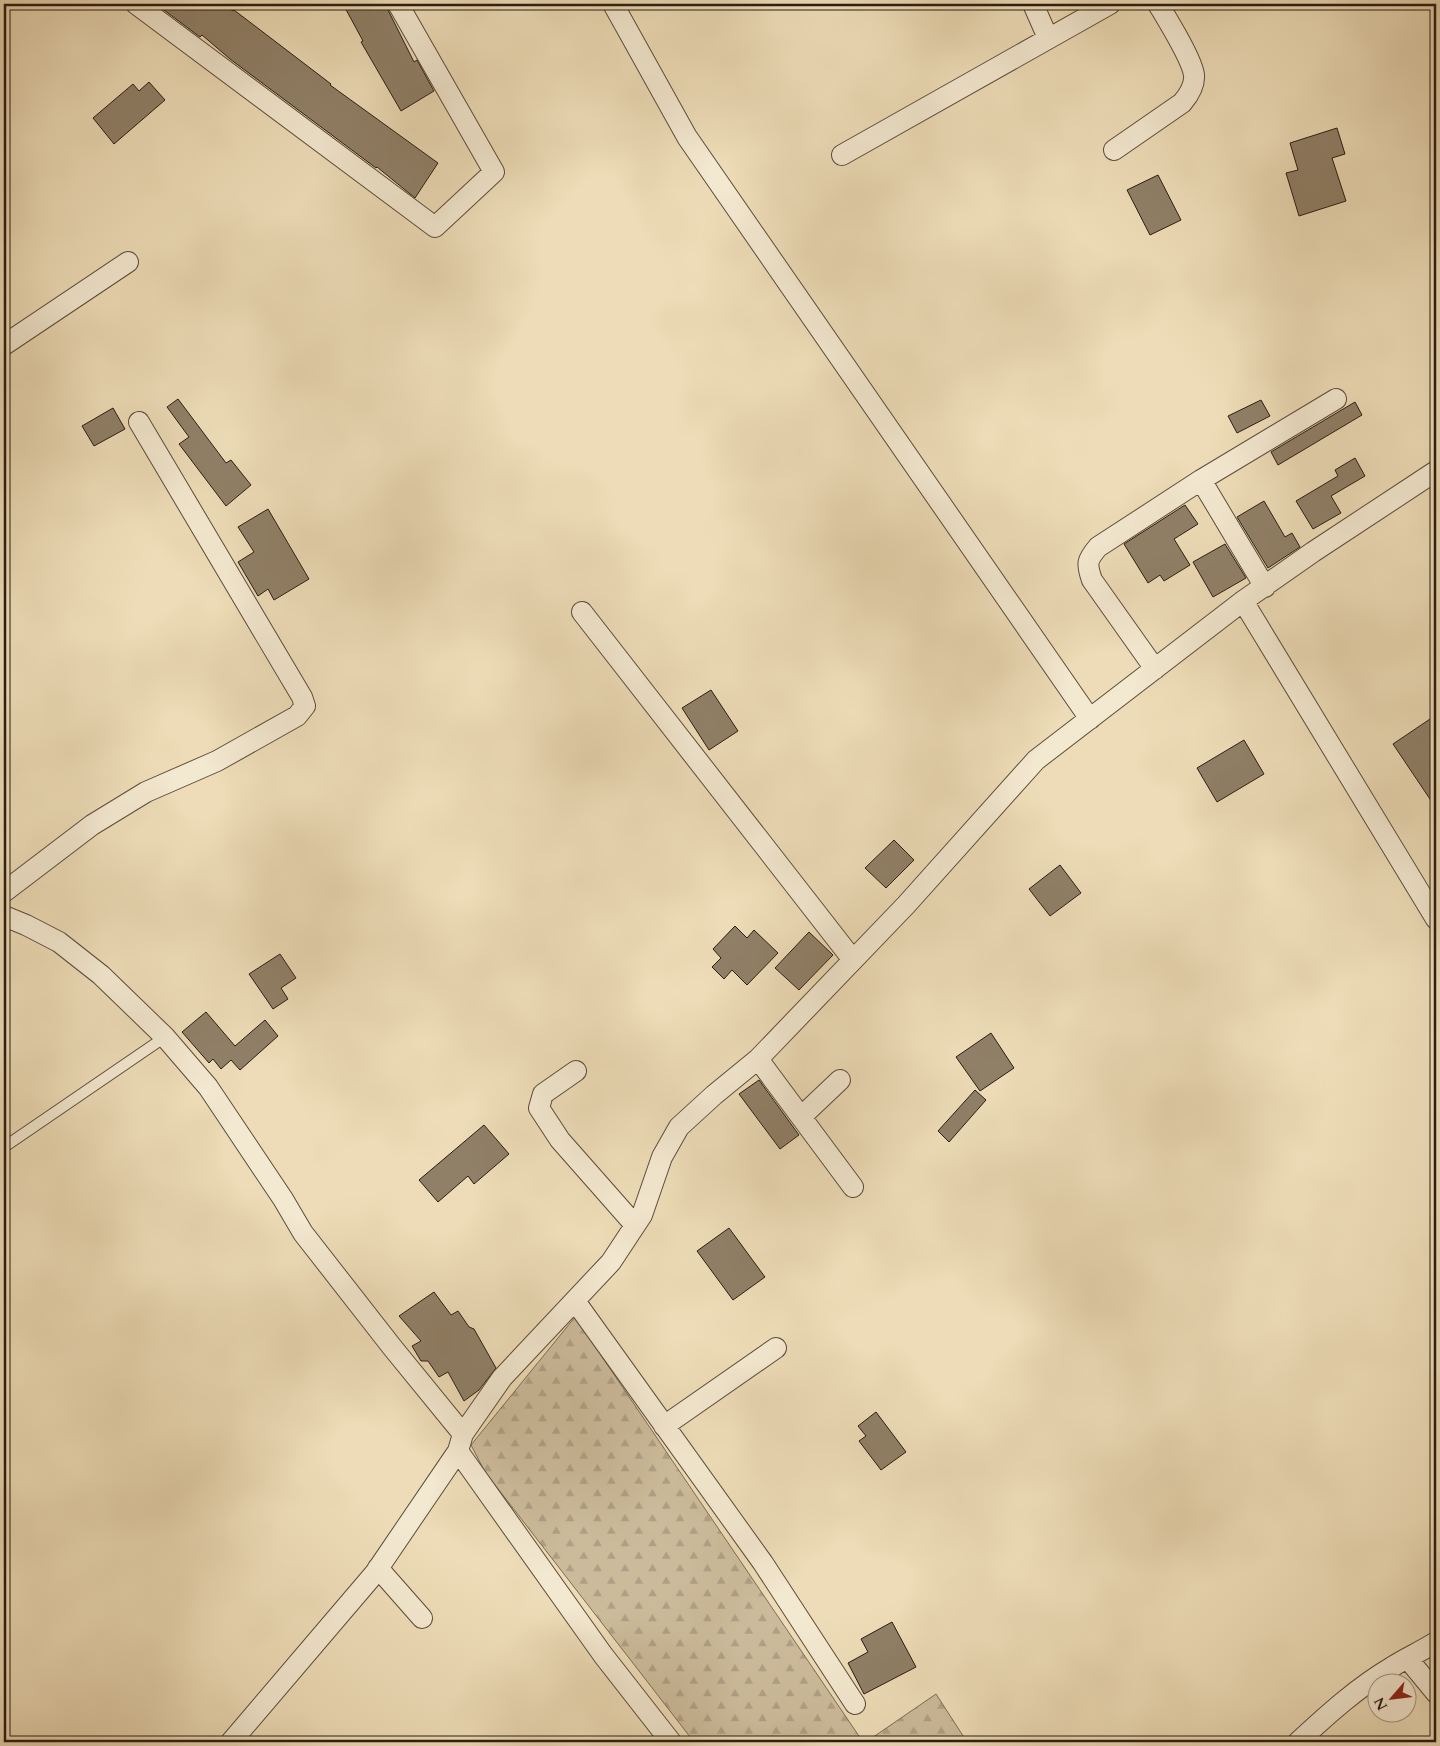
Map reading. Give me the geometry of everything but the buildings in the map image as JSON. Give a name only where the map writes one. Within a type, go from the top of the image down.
[{"type":"street","points":[[136,4],[435,227],[494,172],[398,4]]},
{"type":"street","points":[[613,4],[687,137],[1090,719]]},
{"type":"street","points":[[1033,4],[1048,38]]},
{"type":"street","points":[[842,155],[1110,4]]},
{"type":"street","points":[[1114,150],[1182,103],[1189,94],[1194,75],[1188,59],[1158,4]]},
{"type":"street","points":[[4,345],[128,262]]},
{"type":"street","points":[[1155,669],[1092,580],[1087,567],[1090,556],[1098,546],[1202,480],[1336,399]]},
{"type":"street","points":[[4,892],[92,825],[146,792],[217,761],[297,716],[305,706],[302,696],[139,422]]},
{"type":"street","points":[[232,1742],[378,1568],[502,1378],[611,1262],[634,1224],[642,1215],[662,1158],[679,1127],[758,1059],[906,905],[1036,760],[1243,601],[1313,552],[1436,471]]},
{"type":"street","points":[[1202,480],[1265,587]]},
{"type":"street","points":[[1243,601],[1436,919]]},
{"type":"street","points":[[582,612],[853,960]]},
{"type":"street","points":[[4,916],[59,942],[101,974],[165,1038],[208,1087],[264,1170],[303,1233],[392,1347],[460,1443],[603,1655],[671,1742]]},
{"type":"street","points":[[758,1059],[853,1187]]},
{"type":"street","points":[[576,1071],[543,1094],[539,1108],[560,1140],[634,1224]]},
{"type":"street","points":[[801,1117],[840,1080]]},
{"type":"street","points":[[575,1301],[763,1563],[855,1704]]},
{"type":"street","points":[[664,1426],[776,1348]]},
{"type":"street","points":[[378,1568],[422,1618]]},
{"type":"street","points":[[1298,1742],[1327,1715],[1360,1689],[1391,1667],[1436,1642]]},
{"type":"street","points":[[1408,1659],[1436,1693]]},
{"type":"lane","points":[[7,1146],[165,1038]]},
{"type":"green space","points":[[575,1317],[863,1742],[694,1742],[485,1472],[471,1445]]},
{"type":"green space","points":[[936,1694],[967,1742],[866,1742]]}]
